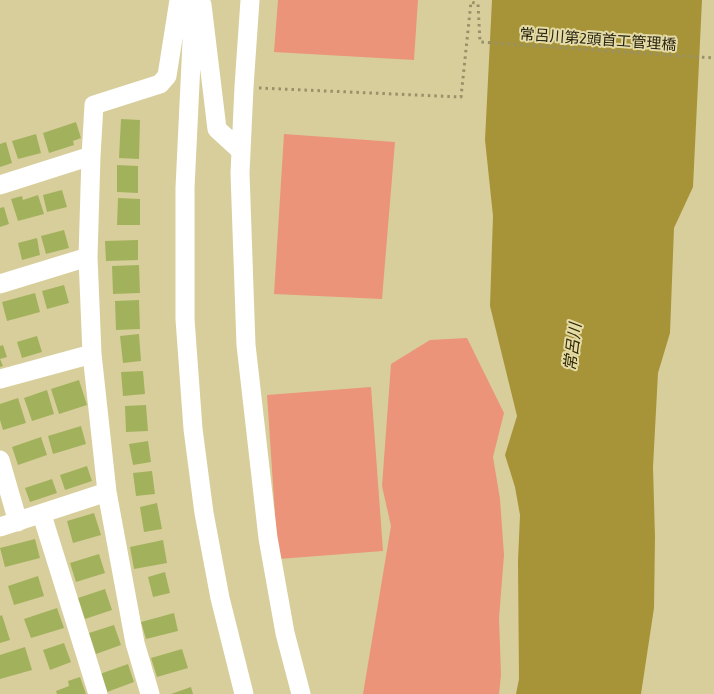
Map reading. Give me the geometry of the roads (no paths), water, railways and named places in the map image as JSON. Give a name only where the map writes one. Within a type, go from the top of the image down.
[{"type":"street","points":[[150,694],[135,643],[107,492],[92,354],[88,257],[91,156],[94,105],[160,84],[167,76],[179,0]]},
{"type":"street","points":[[194,0],[185,188],[185,328],[193,429],[204,513],[220,598],[244,694]]},
{"type":"street","points":[[202,0],[217,129],[241,151]]},
{"type":"street","points":[[250,0],[240,173],[246,344],[268,538],[285,633],[301,694]]},
{"type":"street","points":[[0,184],[91,156]]},
{"type":"street","points":[[0,284],[88,257]]},
{"type":"street","points":[[0,380],[92,354]]},
{"type":"street","points":[[0,460],[18,522]]},
{"type":"street","points":[[0,527],[42,515],[107,492]]},
{"type":"street","points":[[42,515],[98,694]]},
{"type":"water","name":"常呂川","points":[[492,0],[702,0],[693,187],[674,228],[670,333],[658,373],[653,467],[655,537],[654,608],[641,694],[516,694],[519,679],[518,561],[520,515],[515,487],[505,455],[517,416],[490,306],[493,216],[485,140]]}]
